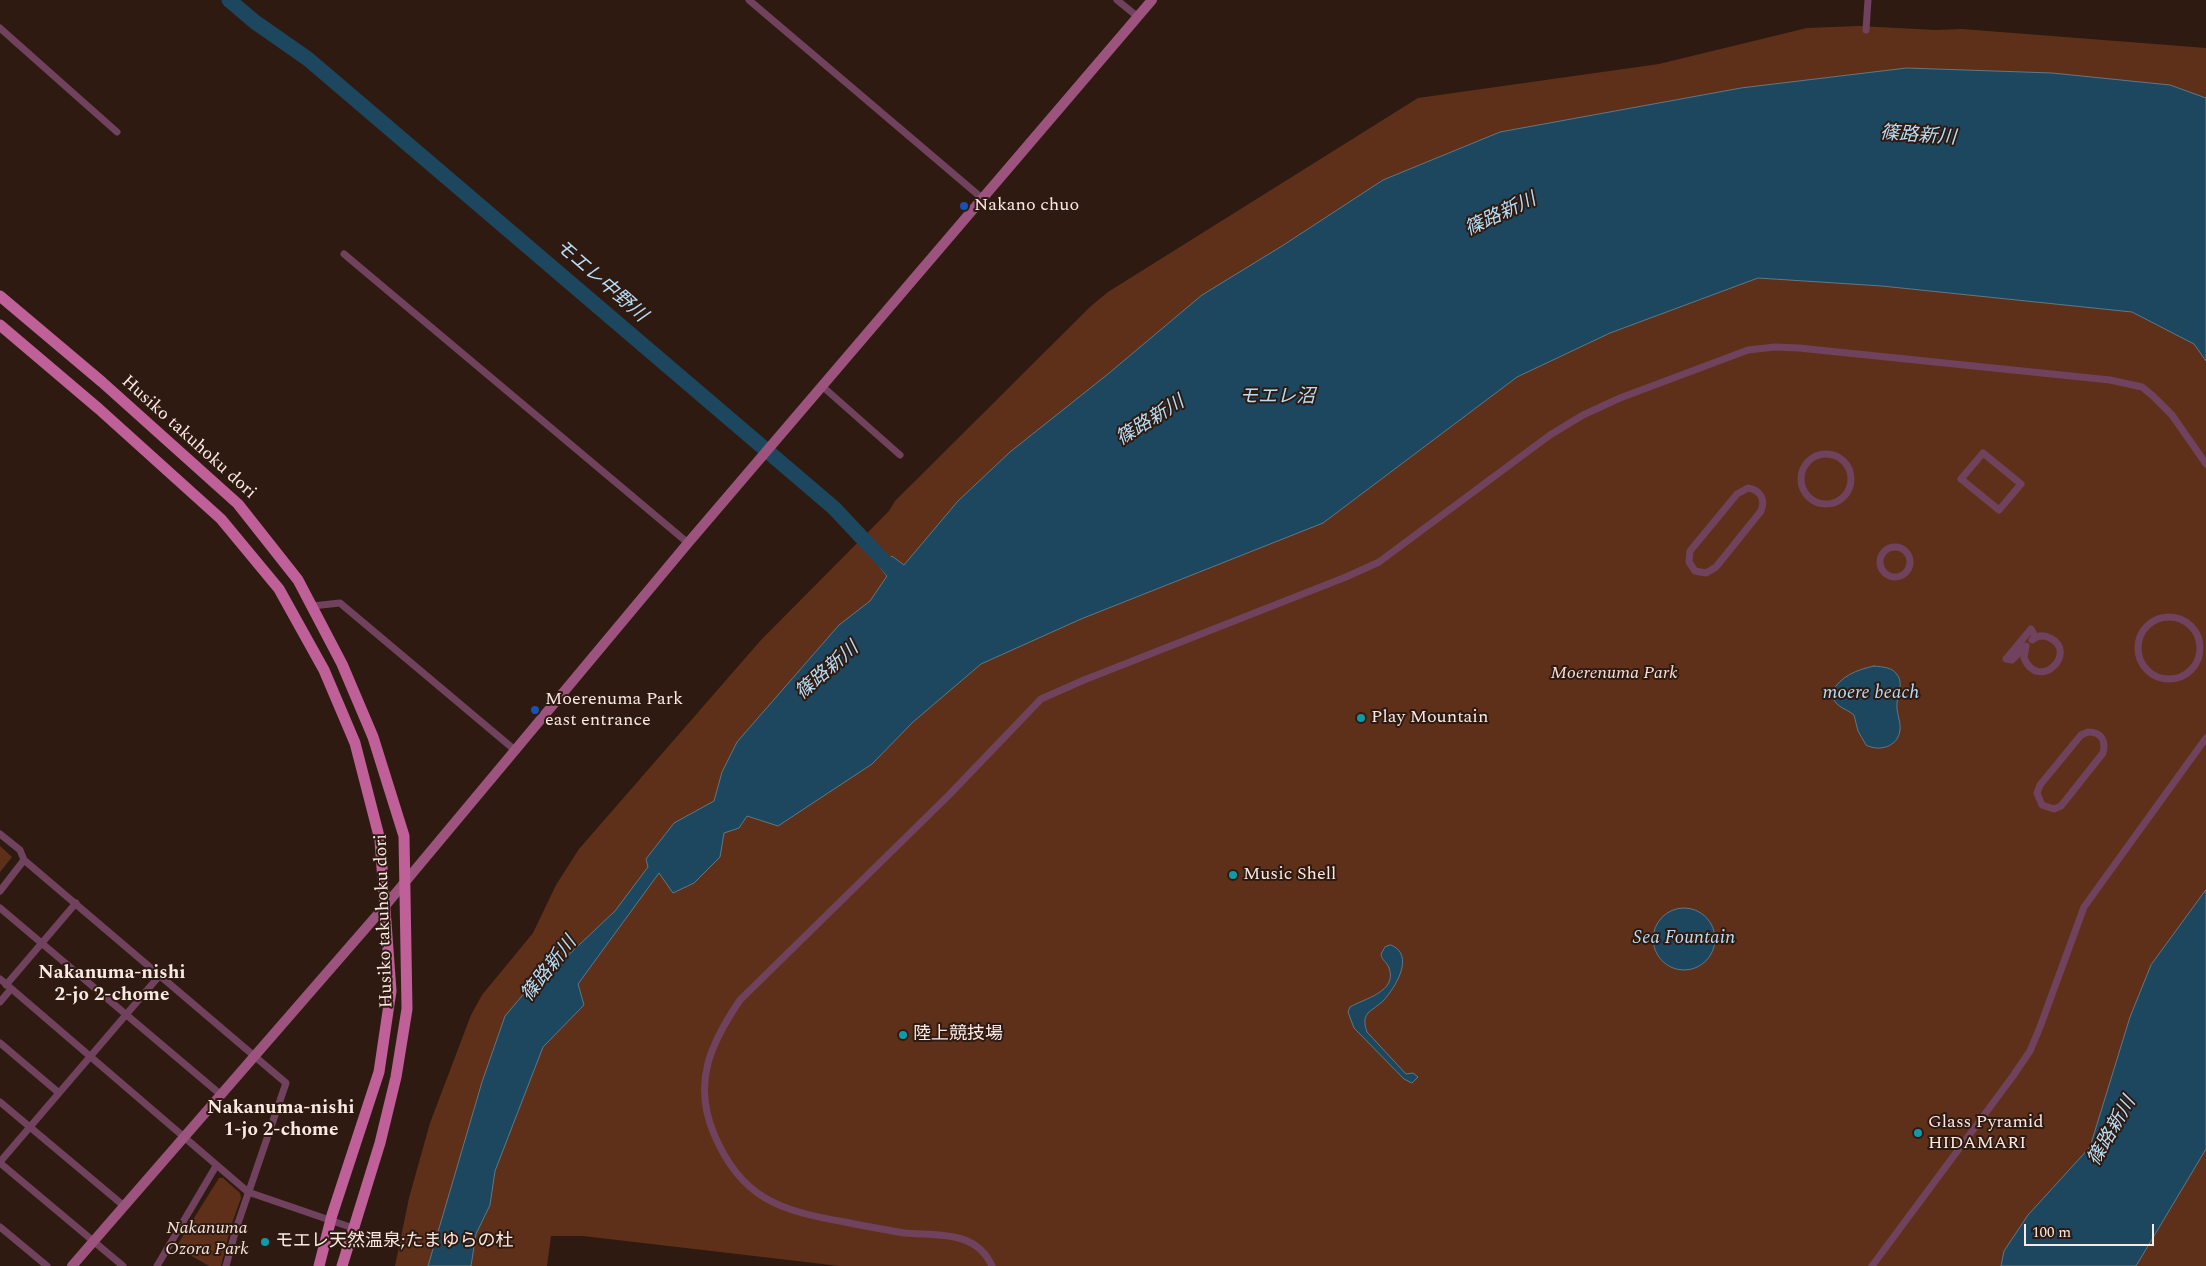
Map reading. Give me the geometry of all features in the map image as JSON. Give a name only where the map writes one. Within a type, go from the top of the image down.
[{"type":"main road","name":"Husiko takuhoku dori","points":[[0,296],[102,382],[238,504],[298,580],[342,664],[373,737],[404,836],[407,1009],[396,1077],[380,1143],[342,1266]]},
{"type":"main road","name":"Husiko takuhoku dori","points":[[0,325],[99,409],[221,519],[279,589],[324,670],[355,743],[380,840],[391,991],[378,1072],[330,1220],[319,1266]]},
{"type":"street","points":[[749,0],[983,199]]},
{"type":"street","points":[[1117,0],[1138,17]]},
{"type":"street","points":[[72,1266],[385,906],[752,467],[1152,0]]},
{"type":"street","points":[[1866,30],[1868,0]]},
{"type":"street","points":[[0,28],[117,132]]},
{"type":"street","points":[[344,254],[688,543]]},
{"type":"street","points":[[992,1266],[980,1250],[966,1240],[954,1236],[906,1233],[806,1215],[761,1196],[730,1166],[717,1140],[707,1114],[705,1075],[710,1053],[717,1036],[740,1000],[949,795],[1041,699],[1093,676],[1346,577],[1379,562],[1550,435],[1583,415],[1620,398],[1748,350],[1775,347],[1799,348],[2110,380],[2142,387],[2172,415],[2206,464]]},
{"type":"street","points":[[822,386],[900,455]]},
{"type":"street","points":[[1983,453],[2021,484],[1999,510],[1961,479],[1983,453]]},
{"type":"street","points":[[1824,454],[1837,456],[1843,460],[1851,471],[1852,478],[1849,491],[1845,497],[1828,505],[1810,499],[1801,482],[1806,464],[1817,456],[1824,454]]},
{"type":"street","points":[[1748,488],[1754,490],[1763,500],[1761,511],[1716,567],[1706,572],[1695,571],[1689,562],[1690,551],[1736,494],[1748,488]]},
{"type":"street","points":[[1894,547],[1907,553],[1910,563],[1906,572],[1898,577],[1884,572],[1880,564],[1886,551],[1894,547]]},
{"type":"street","points":[[312,606],[340,603],[516,751]]},
{"type":"street","points":[[2175,618],[2184,622],[2192,628],[2197,636],[2199,654],[2196,663],[2183,676],[2175,678],[2158,677],[2144,667],[2140,659],[2138,650],[2142,634],[2156,620],[2175,618]]},
{"type":"street","points":[[2031,629],[2035,636],[2032,640],[2039,636],[2051,638],[2059,647],[2059,660],[2056,665],[2046,671],[2035,670],[2030,667],[2024,658],[2026,646],[2012,660],[2006,659],[2020,641],[2031,629]]},
{"type":"street","points":[[2094,732],[2100,735],[2105,745],[2103,754],[2061,806],[2054,809],[2042,805],[2037,793],[2040,785],[2081,735],[2094,732]]},
{"type":"street","points":[[1872,1266],[2030,1051],[2084,907],[2206,738]]},
{"type":"street","points":[[0,834],[20,850],[24,860],[286,1083],[248,1192],[226,1266]]},
{"type":"street","points":[[0,891],[24,860]]},
{"type":"street","points":[[0,1002],[42,943],[76,903]]},
{"type":"street","points":[[0,908],[220,1094]]},
{"type":"street","points":[[123,1266],[0,1163],[160,975]]},
{"type":"street","points":[[0,979],[248,1192],[353,1228]]},
{"type":"street","points":[[0,1043],[60,1093]]},
{"type":"street","points":[[0,1102],[124,1206]]},
{"type":"street","points":[[157,1266],[216,1166]]},
{"type":"street","points":[[0,1227],[47,1266]]},
{"type":"green space","name":"Moerenuma Park","points":[[1859,26],[1936,30],[1962,29],[2206,48],[2206,1266],[840,1266],[583,1236],[551,1236],[547,1266],[395,1266],[409,1198],[430,1123],[471,1015],[482,995],[533,933],[556,885],[579,849],[761,640],[889,511],[895,501],[1091,306],[1108,292],[1418,98],[1659,64],[1807,28]]},
{"type":"green space","points":[[0,846],[12,857],[0,872]]},
{"type":"green space","name":"Nakanuma Ozora Park","points":[[219,1178],[223,1178],[240,1193],[241,1198],[231,1226],[221,1266],[209,1266],[176,1247]]},
{"type":"water","name":"モエレ沼","points":[[1907,68],[2052,73],[2170,85],[2206,98],[2206,361],[2194,344],[2132,312],[1882,286],[1758,278],[1610,333],[1517,377],[1323,523],[1081,619],[981,664],[913,722],[872,764],[778,826],[747,816],[739,828],[724,833],[720,857],[694,883],[673,893],[659,873],[578,984],[584,1005],[543,1047],[495,1171],[490,1205],[476,1234],[471,1266],[428,1266],[482,1082],[505,1016],[543,971],[561,962],[615,911],[648,867],[646,859],[674,823],[714,801],[722,772],[737,742],[839,625],[870,601],[887,576],[879,566],[892,556],[904,565],[958,501],[1010,452],[1108,374],[1202,295],[1282,246],[1383,180],[1500,132],[1741,88]]},
{"type":"water","name":"moere beach","points":[[1874,666],[1888,668],[1893,671],[1898,676],[1900,682],[1897,707],[1900,730],[1892,744],[1882,748],[1866,745],[1858,731],[1854,715],[1834,701],[1832,692],[1850,674]]},
{"type":"water","name":"篠路新川","points":[[2206,890],[2206,1149],[2136,1266],[2001,1266],[2004,1251],[2028,1215],[2090,1147],[2130,1017],[2151,965]]},
{"type":"water","name":"Sea Fountain","points":[[1678,908],[1690,908],[1706,917],[1713,927],[1715,939],[1713,951],[1706,961],[1690,970],[1678,970],[1667,965],[1658,956],[1653,945],[1653,933],[1658,922],[1667,913]]},
{"type":"water","points":[[1391,945],[1402,956],[1401,972],[1388,995],[1366,1015],[1365,1025],[1367,1032],[1406,1074],[1413,1073],[1418,1077],[1412,1083],[1404,1079],[1354,1028],[1348,1012],[1350,1007],[1378,994],[1389,983],[1389,968],[1381,954],[1385,947]]},
{"type":"waterway","name":"モエレ中野川","points":[[229,0],[255,22],[308,59],[834,508],[898,576]]},
{"type":"place","name":"Nakano chuo","points":[[964,206]]},
{"type":"place","name":"Moerenuma Park east entrance","points":[[535,710]]},
{"type":"place","name":"Play Mountain","points":[[1361,718]]},
{"type":"place","name":"Music Shell","points":[[1233,875]]},
{"type":"place","name":"陸上競技場","points":[[903,1035]]},
{"type":"place","name":"Glass Pyramid HIDAMARI","points":[[1918,1133]]},
{"type":"place","name":"モエレ天然温泉;たまゆらの杜","points":[[265,1242]]},
{"type":"district","name":"Nakanuma-nishi 2-jo 2-chome","points":[[112,985]]},
{"type":"district","name":"Nakanuma-nishi 1-jo 2-chome","points":[[281,1120]]}]
